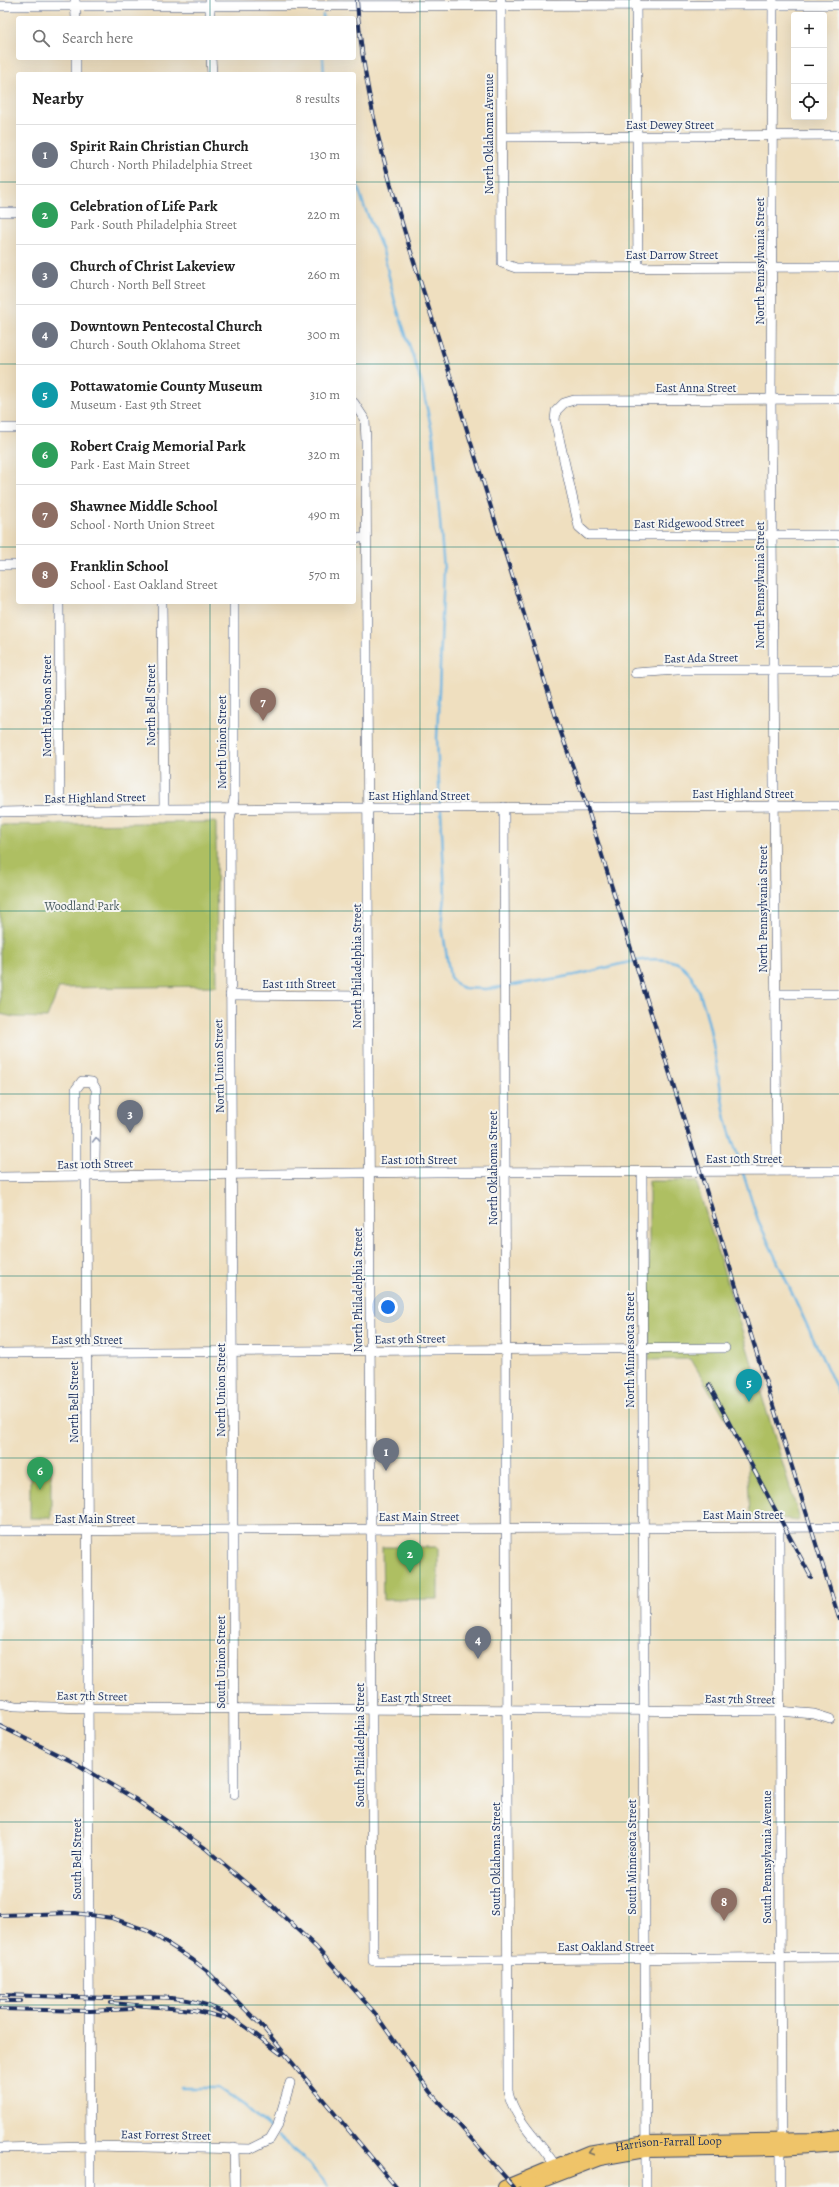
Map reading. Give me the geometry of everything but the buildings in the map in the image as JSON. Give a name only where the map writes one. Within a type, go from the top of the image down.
[{"type":"main road","name":"Harrison-Farrall Loop","points":[[781,2144],[839,2136]]},
{"type":"main road","name":"Harrison-Farrall Loop","points":[[527,2187],[588,2152],[646,2146],[781,2144],[839,2145]]},
{"type":"main road","name":"Harrison-Farrall Loop","points":[[504,2187],[558,2169]]},
{"type":"street","points":[[0,6],[76,3],[501,4],[773,2],[839,5]]},
{"type":"street","name":"North Pennsylvania Street","points":[[773,2],[771,136],[771,400],[777,1171]]},
{"type":"street","points":[[76,3],[76,16]]},
{"type":"street","points":[[210,3],[210,16]]},
{"type":"street","points":[[636,3],[638,267]]},
{"type":"street","name":"North Oklahoma Avenue","points":[[501,4],[501,253],[502,263],[506,265]]},
{"type":"street","points":[[76,60],[76,72]]},
{"type":"street","points":[[211,60],[212,72]]},
{"type":"street","name":"East Dewey Street","points":[[502,137],[839,135]]},
{"type":"street","points":[[0,212],[16,212]]},
{"type":"street","name":"East Darrow Street","points":[[506,265],[516,268],[839,267]]},
{"type":"street","name":"East Anna Street","points":[[588,535],[580,527],[557,429],[556,411],[564,403],[574,400],[839,399]]},
{"type":"street","name":"North Philadelphia Street","points":[[356,405],[365,420],[371,1529]]},
{"type":"street","points":[[0,428],[16,428]]},
{"type":"street","name":"East Ridgewood Street","points":[[588,535],[839,535]]},
{"type":"street","points":[[356,538],[366,538]]},
{"type":"street","points":[[0,565],[16,565]]},
{"type":"street","name":"North Hobson Street","points":[[59,604],[60,811]]},
{"type":"street","name":"North Bell Street","points":[[162,604],[164,808]]},
{"type":"street","name":"North Union Street","points":[[232,1530],[230,827],[234,799],[234,604]]},
{"type":"street","name":"East Ada Street","points":[[635,673],[676,670],[839,670]]},
{"type":"street","name":"East Highland Street","points":[[0,812],[164,808],[368,809],[839,806]]},
{"type":"street","name":"North Oklahoma Street","points":[[504,807],[505,1350],[507,1528]]},
{"type":"street","points":[[775,994],[839,994]]},
{"type":"street","name":"East 11th Street","points":[[230,995],[369,996]]},
{"type":"street","points":[[82,1081],[92,1082],[96,1088],[96,1163],[86,1176],[76,1163],[76,1089],[82,1081]]},
{"type":"street","name":"East 10th Street","points":[[0,1177],[505,1172],[839,1171]]},
{"type":"street","name":"North Minnesota Street","points":[[642,1172],[642,1528]]},
{"type":"street","name":"North Bell Street","points":[[86,1176],[87,1531]]},
{"type":"street","name":"East 9th Street","points":[[0,1353],[232,1351],[370,1352],[725,1348]]},
{"type":"street","name":"South Pennsylvania Avenue","points":[[780,1527],[779,1958],[781,2187]]},
{"type":"street","name":"East Main Street","points":[[0,1531],[839,1527]]},
{"type":"street","name":"South Oklahoma Street","points":[[507,1528],[506,1710],[508,2091],[511,2105],[520,2120],[558,2169]]},
{"type":"street","name":"South Minnesota Street","points":[[642,1528],[646,2187]]},
{"type":"street","name":"South Philadelphia Street","points":[[371,1529],[373,1961]]},
{"type":"street","name":"South Union Street","points":[[232,1530],[234,1795]]},
{"type":"street","name":"South Bell Street","points":[[87,1531],[90,2187]]},
{"type":"street","name":"East 7th Street","points":[[0,1703],[15,1706],[88,1708],[779,1711],[814,1714],[830,1719]]},
{"type":"street","name":"East Oakland Street","points":[[373,1961],[839,1957]]},
{"type":"street","name":"East Forrest Street","points":[[0,2148],[90,2146],[250,2149],[270,2139],[277,2127],[290,2082]]},
{"type":"street","points":[[234,2148],[235,2187]]},
{"type":"green space","name":"Woodland Park","points":[[216,822],[217,986],[59,988],[47,1018],[14,1017],[0,1014],[0,825]]},
{"type":"green space","points":[[649,1181],[696,1181],[800,1520],[750,1516],[747,1455],[691,1359],[649,1360]]},
{"type":"green space","points":[[30,1462],[51,1462],[51,1518],[30,1518]]},
{"type":"green space","points":[[382,1547],[438,1547],[438,1599],[383,1600]]},
{"type":"waterway","points":[[323,60],[324,72]]},
{"type":"waterway","points":[[356,180],[364,206],[383,251],[395,302],[421,381],[433,436],[444,570],[437,738],[440,805]]},
{"type":"waterway","points":[[441,810],[445,896],[442,926],[450,977],[458,986],[464,988],[486,989],[502,987]]},
{"type":"waterway","points":[[507,986],[571,976],[640,960],[652,959],[675,962],[687,971],[697,986],[711,1032],[726,1119],[742,1168]]},
{"type":"waterway","points":[[743,1173],[758,1220],[839,1394]]},
{"type":"waterway","points":[[182,2088],[219,2088],[245,2106],[270,2129]]},
{"type":"waterway","points":[[278,2136],[308,2163],[329,2187]]},
{"type":"railway","points":[[357,0],[361,44],[368,88],[377,132],[400,218],[471,441],[559,727],[587,807],[839,1618]]},
{"type":"railway","points":[[709,1385],[811,1577]]},
{"type":"railway","points":[[0,1726],[75,1763],[135,1799],[205,1848],[268,1902],[316,1947],[374,2012],[430,2092],[514,2187]]},
{"type":"railway","points":[[0,1915],[75,1913],[112,1918],[148,1931],[193,1960],[207,1971],[260,2024],[396,2187]]},
{"type":"railway","points":[[0,1995],[109,1998],[158,1997],[183,1999],[206,2005],[226,2014],[245,2026],[281,2054]]},
{"type":"railway","points":[[0,2001],[21,2001]]},
{"type":"railway","points":[[111,2003],[194,2010],[225,2018]]},
{"type":"railway","points":[[0,2009],[90,2011],[132,2009]]},
{"type":"place","name":"Shawnee Middle School","points":[[263,721]]},
{"type":"place","name":"Church of Christ Lakeview","points":[[130,1133]]},
{"type":"place","name":"Pottawatomie County Museum","points":[[749,1402]]},
{"type":"place","name":"Spirit Rain Christian Church","points":[[386,1471]]},
{"type":"place","name":"Robert Craig Memorial Park","points":[[40,1490]]},
{"type":"place","name":"Celebration of Life Park","points":[[410,1573]]},
{"type":"place","name":"Downtown Pentecostal Church","points":[[478,1659]]},
{"type":"place","name":"Franklin School","points":[[724,1921]]}]
